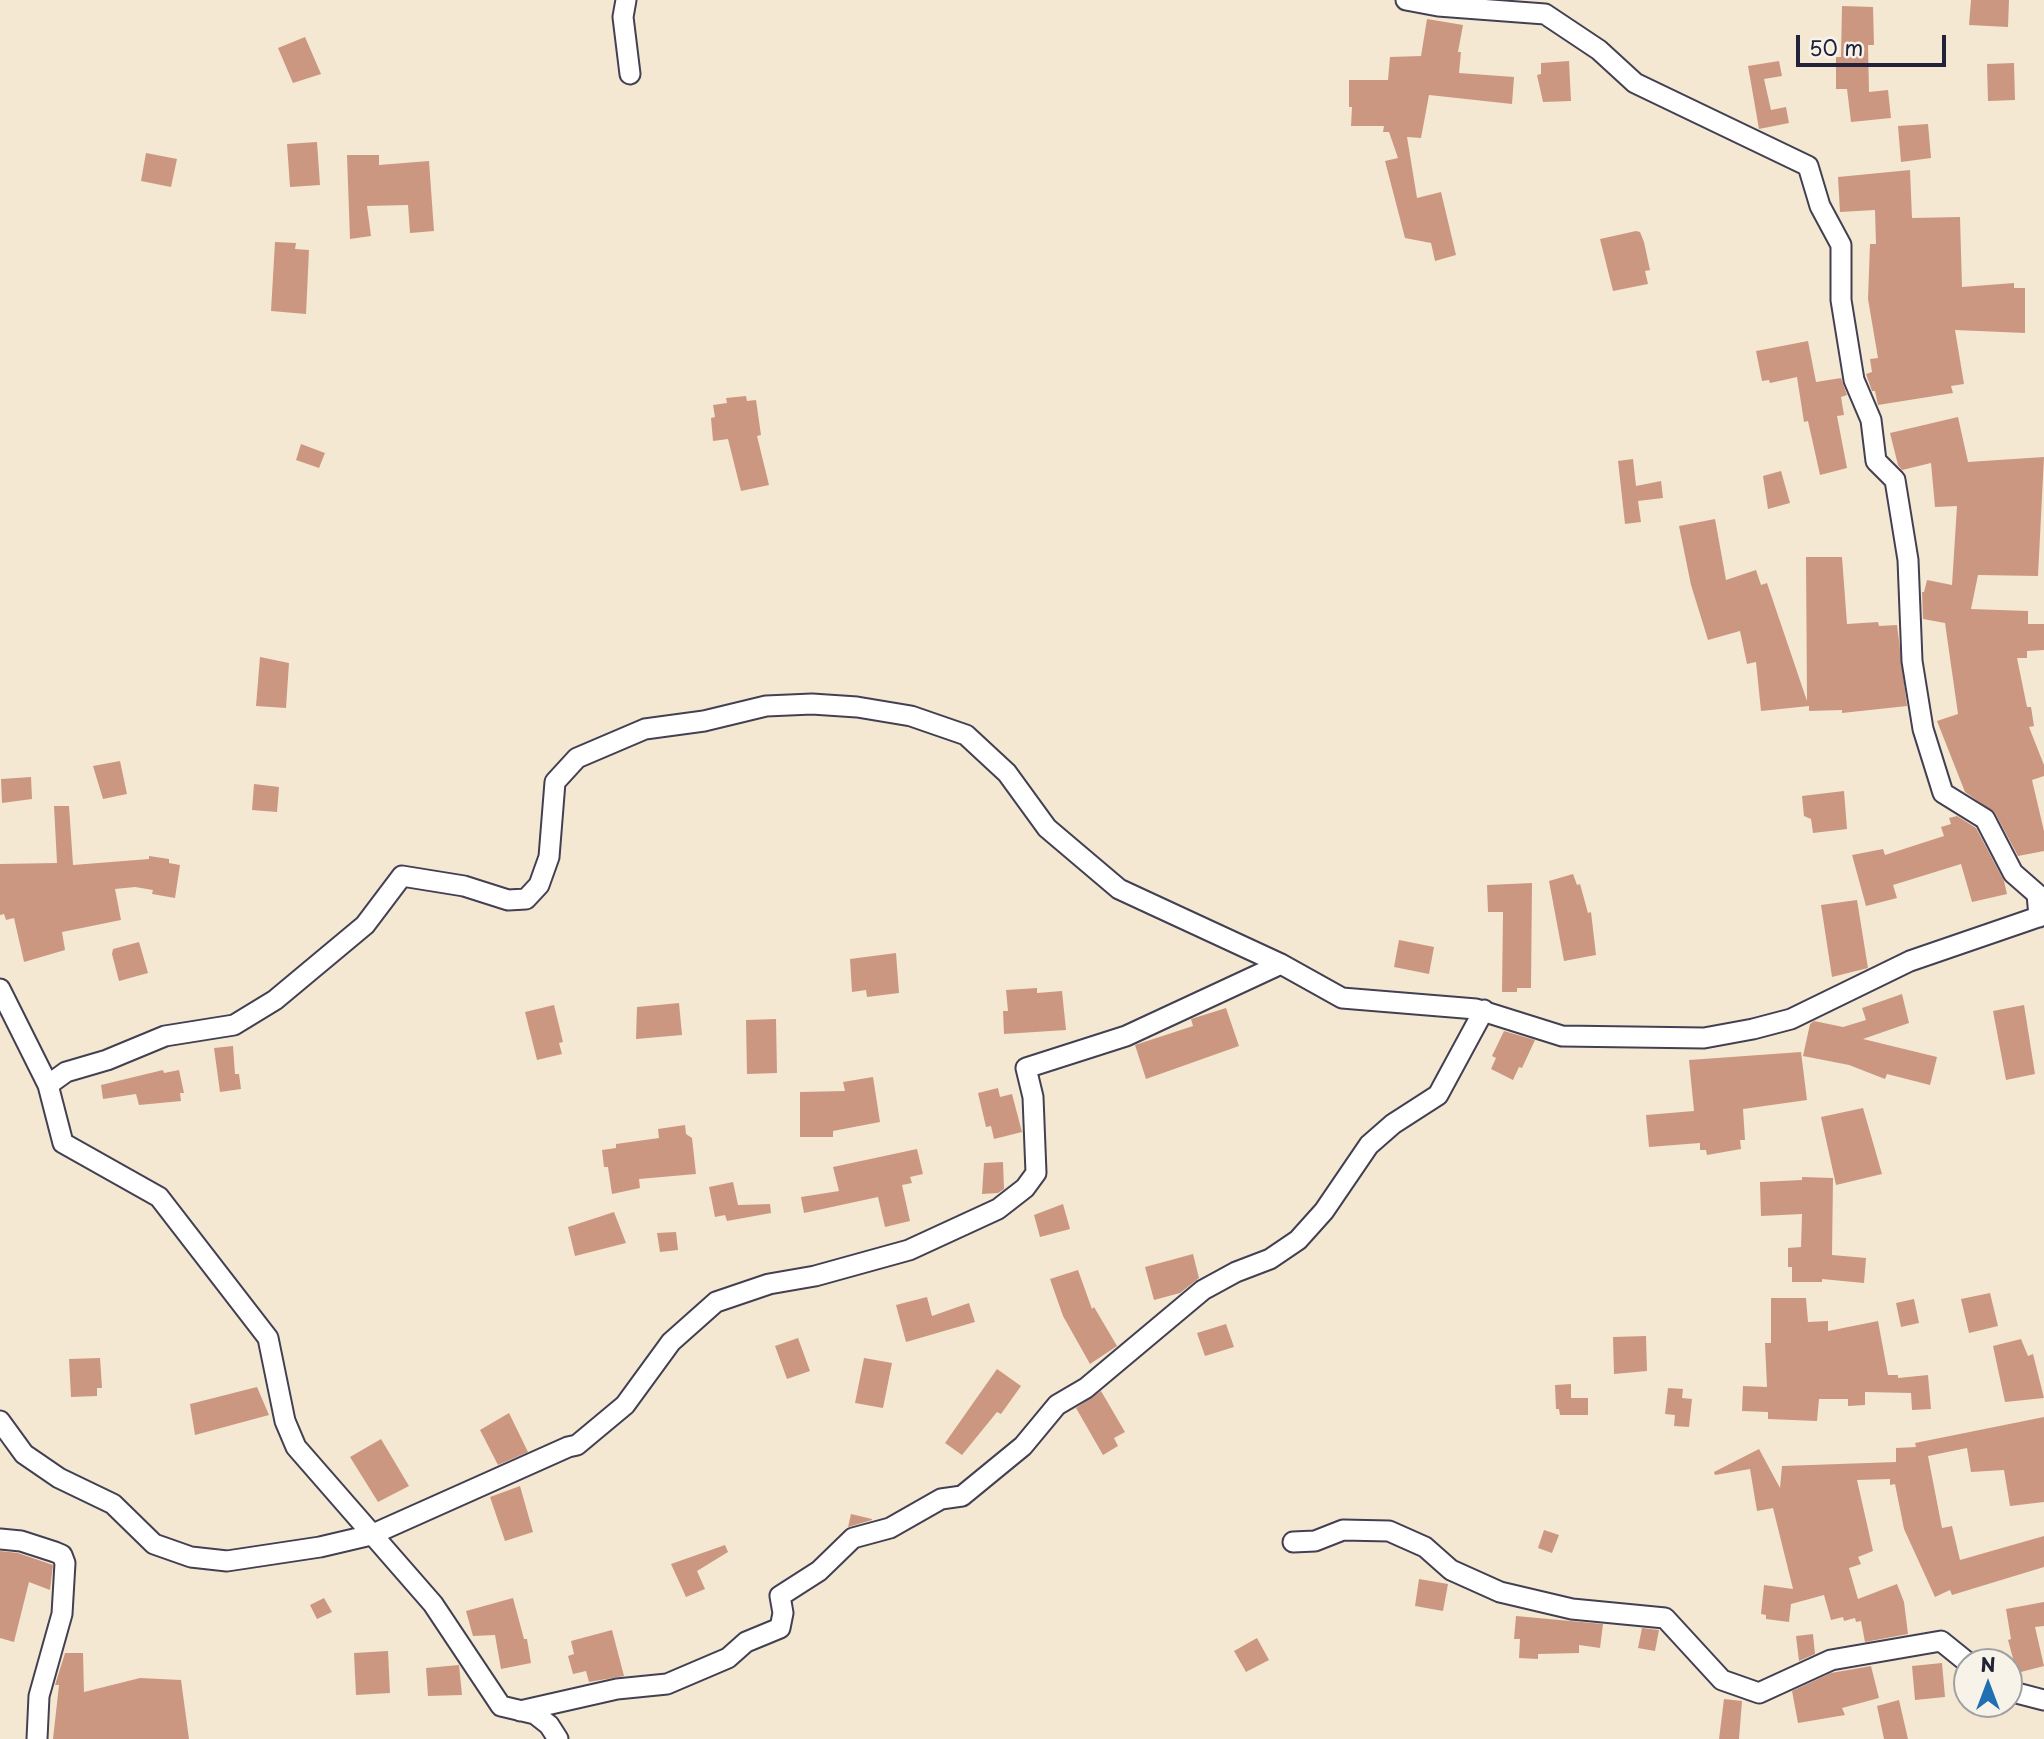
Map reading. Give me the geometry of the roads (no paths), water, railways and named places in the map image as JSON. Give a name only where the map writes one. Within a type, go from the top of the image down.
[{"type":"street","points":[[626,0],[623,17],[630,74]]},
{"type":"street","points":[[48,1085],[66,1072],[107,1060],[165,1036],[234,1025],[275,1000],[365,925],[402,876],[464,886],[508,900],[526,899],[539,885],[549,857],[555,782],[577,758],[645,729],[704,721],[766,706],[812,704],[857,707],[911,716],[966,734],[1007,773],[1047,828],[1119,889],[1281,964],[1342,998],[1484,1010],[1562,1036],[1704,1038],[1791,1019],[1910,961],[2042,916],[2037,894],[2013,873],[1985,819],[1943,793],[1923,729],[1912,661],[1908,560],[1895,480],[1877,461],[1871,420],[1852,366],[1841,300],[1841,245],[1819,206],[1808,166],[1635,83],[1599,50],[1545,14],[1438,6],[1406,0]]},
{"type":"street","points":[[0,1420],[24,1454],[59,1478],[113,1504],[155,1544],[191,1557],[227,1561],[320,1548],[371,1535],[568,1447],[578,1445],[625,1405],[671,1342],[716,1302],[769,1284],[815,1276],[909,1250],[998,1209],[1025,1188],[1036,1173],[1032,1097],[1026,1068],[1126,1036],[1281,964]]},
{"type":"street","points":[[0,989],[48,1085],[64,1143],[159,1197],[268,1338],[285,1421],[296,1447],[433,1604],[502,1706],[535,1714],[549,1725],[558,1739]]},
{"type":"street","points":[[520,1711],[617,1689],[667,1684],[728,1658],[746,1642],[780,1628],[783,1613],[780,1596],[819,1570],[853,1538],[890,1528],[941,1499],[962,1496],[1023,1446],[1057,1405],[1086,1388],[1203,1290],[1236,1272],[1270,1259],[1298,1240],[1324,1211],[1369,1145],[1393,1124],[1438,1095],[1484,1010]]},
{"type":"street","points":[[1293,1542],[1315,1541],[1343,1530],[1389,1531],[1425,1547],[1451,1570],[1500,1592],[1572,1609],[1665,1618],[1721,1680],[1759,1693],[1831,1660],[1941,1641],[1953,1651]]},
{"type":"street","points":[[0,1539],[21,1541],[55,1552],[62,1556],[65,1563],[62,1614],[39,1696],[37,1739]]},
{"type":"street","points":[[2023,1695],[2044,1700]]}]
